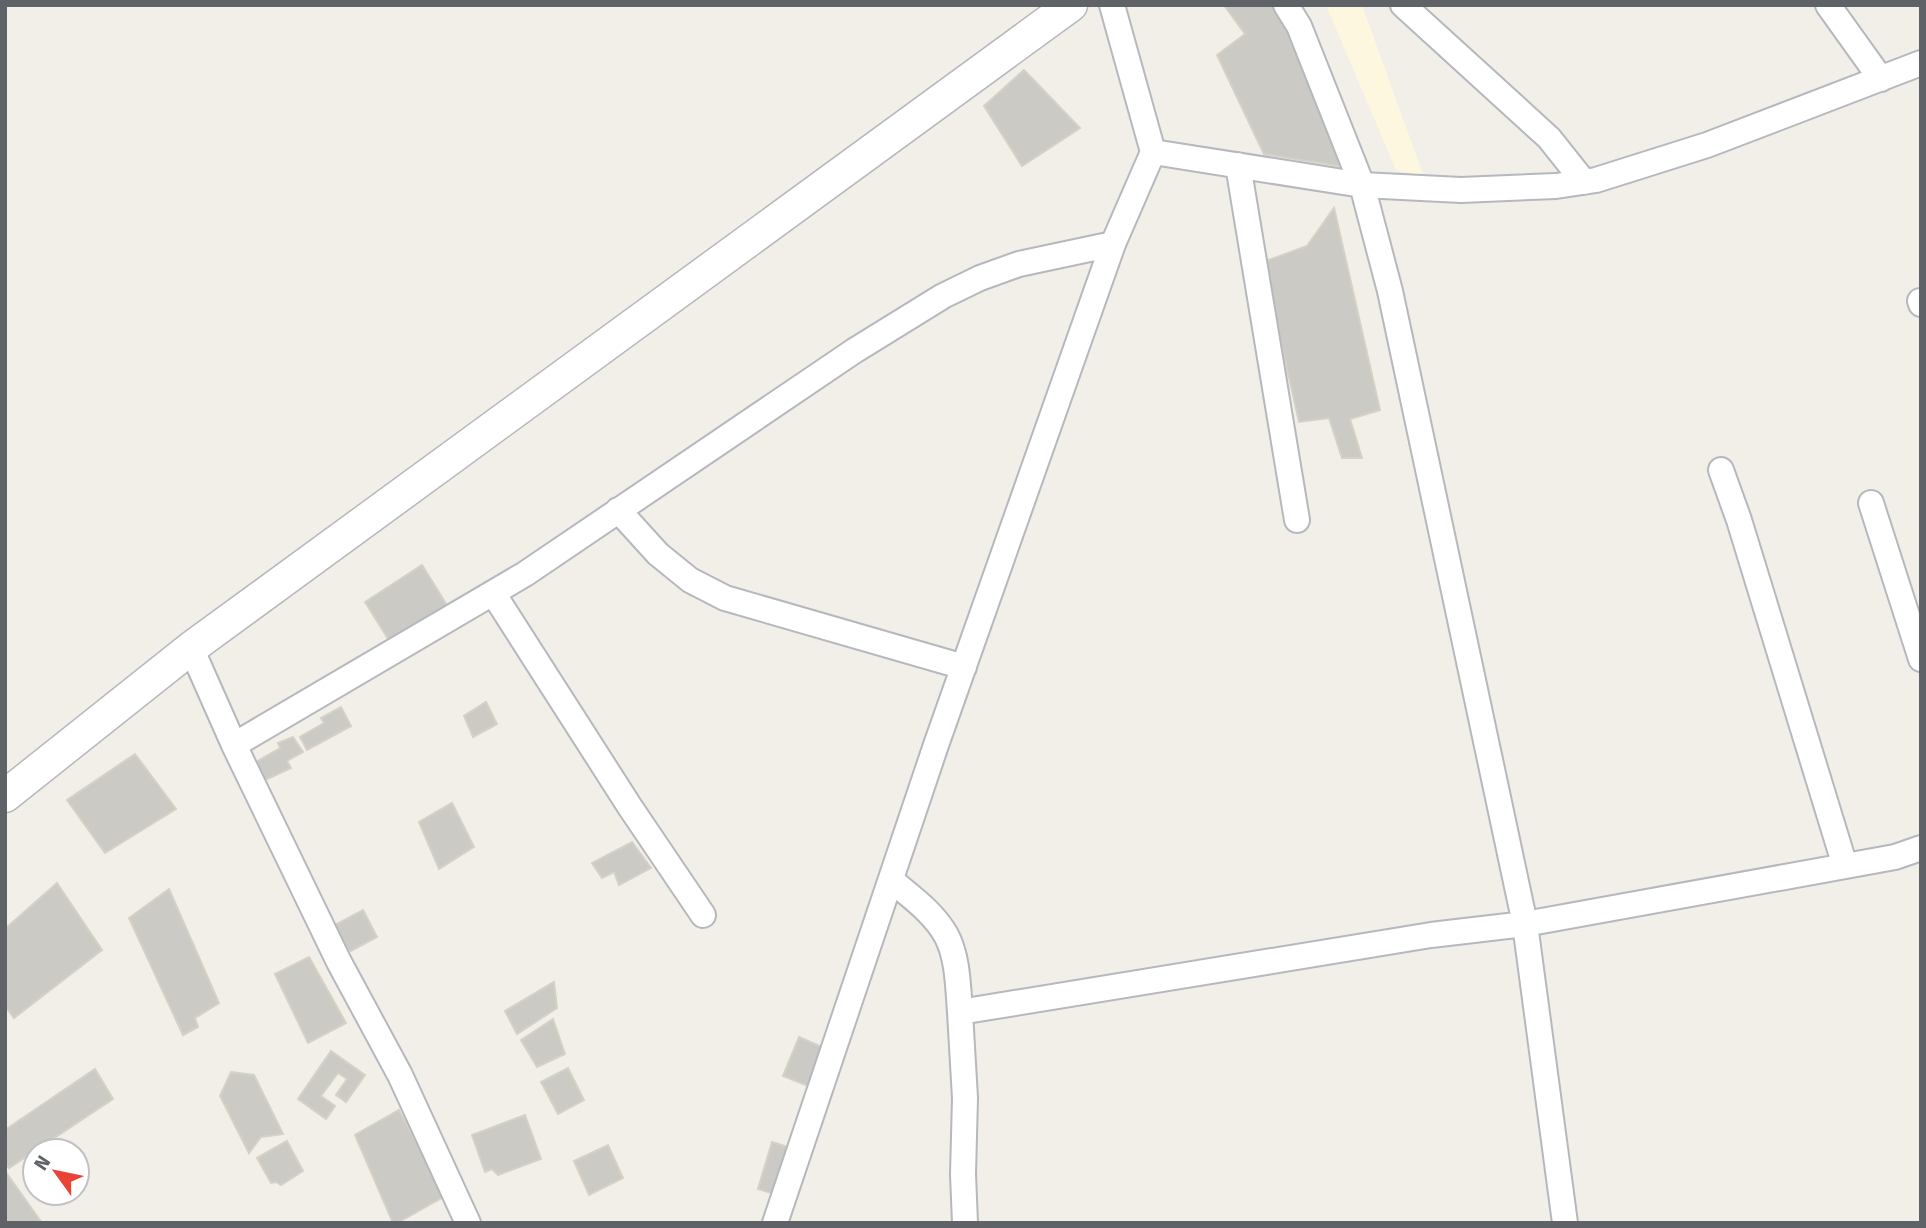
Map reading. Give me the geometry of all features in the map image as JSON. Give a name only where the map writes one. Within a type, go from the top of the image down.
[{"type":"street","points":[[5,796],[191,648],[1071,5]]},
{"type":"street","points":[[775,1223],[964,667],[1113,244],[1153,152],[1112,5]]},
{"type":"street","points":[[1286,5],[1299,26],[1362,185],[1390,291],[1525,924],[1565,1223]]},
{"type":"street","points":[[1403,5],[1549,138],[1584,181]]},
{"type":"street","points":[[1828,5],[1881,79]]},
{"type":"street","points":[[1153,152],[1362,185],[1461,190],[1556,186],[1596,180],[1707,145],[1921,63]]},
{"type":"street","points":[[1238,165],[1297,520]]},
{"type":"street","points":[[234,746],[525,574],[842,358],[943,296],[980,278],[1019,264],[1113,244]]},
{"type":"street","points":[[1721,470],[1743,533],[1845,866]]},
{"type":"street","points":[[1871,503],[1921,659]]},
{"type":"street","points":[[618,510],[658,554],[690,580],[724,598],[964,667]]},
{"type":"street","points":[[493,593],[630,807],[704,915]]},
{"type":"street","points":[[191,648],[234,746],[339,962],[400,1075],[468,1223]]},
{"type":"street","points":[[960,1012],[1431,935],[1525,924],[1895,857],[1921,848]]},
{"type":"street","points":[[891,880],[926,910],[946,936],[955,966],[965,1098],[965,1223]]},
{"type":"shaded area","points":[[1326,5],[1362,5],[1424,177],[1396,170]]},
{"type":"building","points":[[1224,5],[1288,5],[1352,168],[1264,154],[1217,55],[1245,34]]},
{"type":"building","points":[[1024,70],[1080,128],[1022,166],[984,106]]},
{"type":"building","points":[[1334,208],[1380,410],[1350,419],[1362,458],[1342,458],[1329,418],[1299,422],[1266,261],[1307,246]]},
{"type":"building","points":[[422,565],[458,623],[400,658],[365,602]]},
{"type":"building","points":[[486,702],[497,724],[473,737],[464,716]]},
{"type":"building","points":[[341,707],[351,726],[307,750],[300,737],[324,723],[321,718]]},
{"type":"building","points":[[293,737],[303,752],[287,761],[291,768],[265,780],[251,765],[280,748],[278,743]]},
{"type":"building","points":[[135,754],[176,809],[105,853],[67,800]]},
{"type":"building","points":[[452,803],[474,847],[439,869],[419,822]]},
{"type":"building","points":[[632,842],[651,868],[619,885],[614,872],[602,878],[592,863]]},
{"type":"building","points":[[57,883],[102,950],[14,1018],[5,1006],[5,929]]},
{"type":"building","points":[[169,889],[219,1003],[195,1018],[198,1027],[183,1035],[129,918]]},
{"type":"building","points":[[363,910],[377,937],[349,952],[335,925]]},
{"type":"building","points":[[309,957],[346,1023],[308,1043],[275,974]]},
{"type":"building","points":[[554,982],[557,1008],[517,1034],[505,1011]]},
{"type":"building","points":[[553,1019],[565,1054],[537,1067],[521,1040]]},
{"type":"building","points":[[799,1037],[824,1048],[808,1086],[783,1076]]},
{"type":"building","points":[[331,1051],[365,1075],[346,1102],[336,1095],[347,1079],[338,1073],[321,1096],[335,1106],[326,1119],[298,1099]]},
{"type":"building","points":[[568,1068],[584,1100],[558,1114],[541,1082]]},
{"type":"building","points":[[95,1069],[113,1099],[56,1137],[21,1137],[21,1160],[9,1168],[5,1162],[5,1130]]},
{"type":"building","points":[[231,1072],[254,1075],[283,1134],[261,1137],[249,1153],[220,1096]]},
{"type":"building","points":[[399,1110],[445,1196],[393,1223],[355,1135]]},
{"type":"building","points":[[525,1115],[541,1159],[498,1175],[492,1169],[485,1172],[472,1135]]},
{"type":"building","points":[[287,1141],[303,1171],[281,1185],[271,1183],[257,1158]]},
{"type":"building","points":[[772,1142],[791,1148],[778,1195],[758,1189]]},
{"type":"building","points":[[608,1145],[623,1178],[589,1195],[574,1161]]},
{"type":"building","points":[[5,1171],[21,1193],[21,1207],[31,1207],[42,1223],[5,1223]]}]
